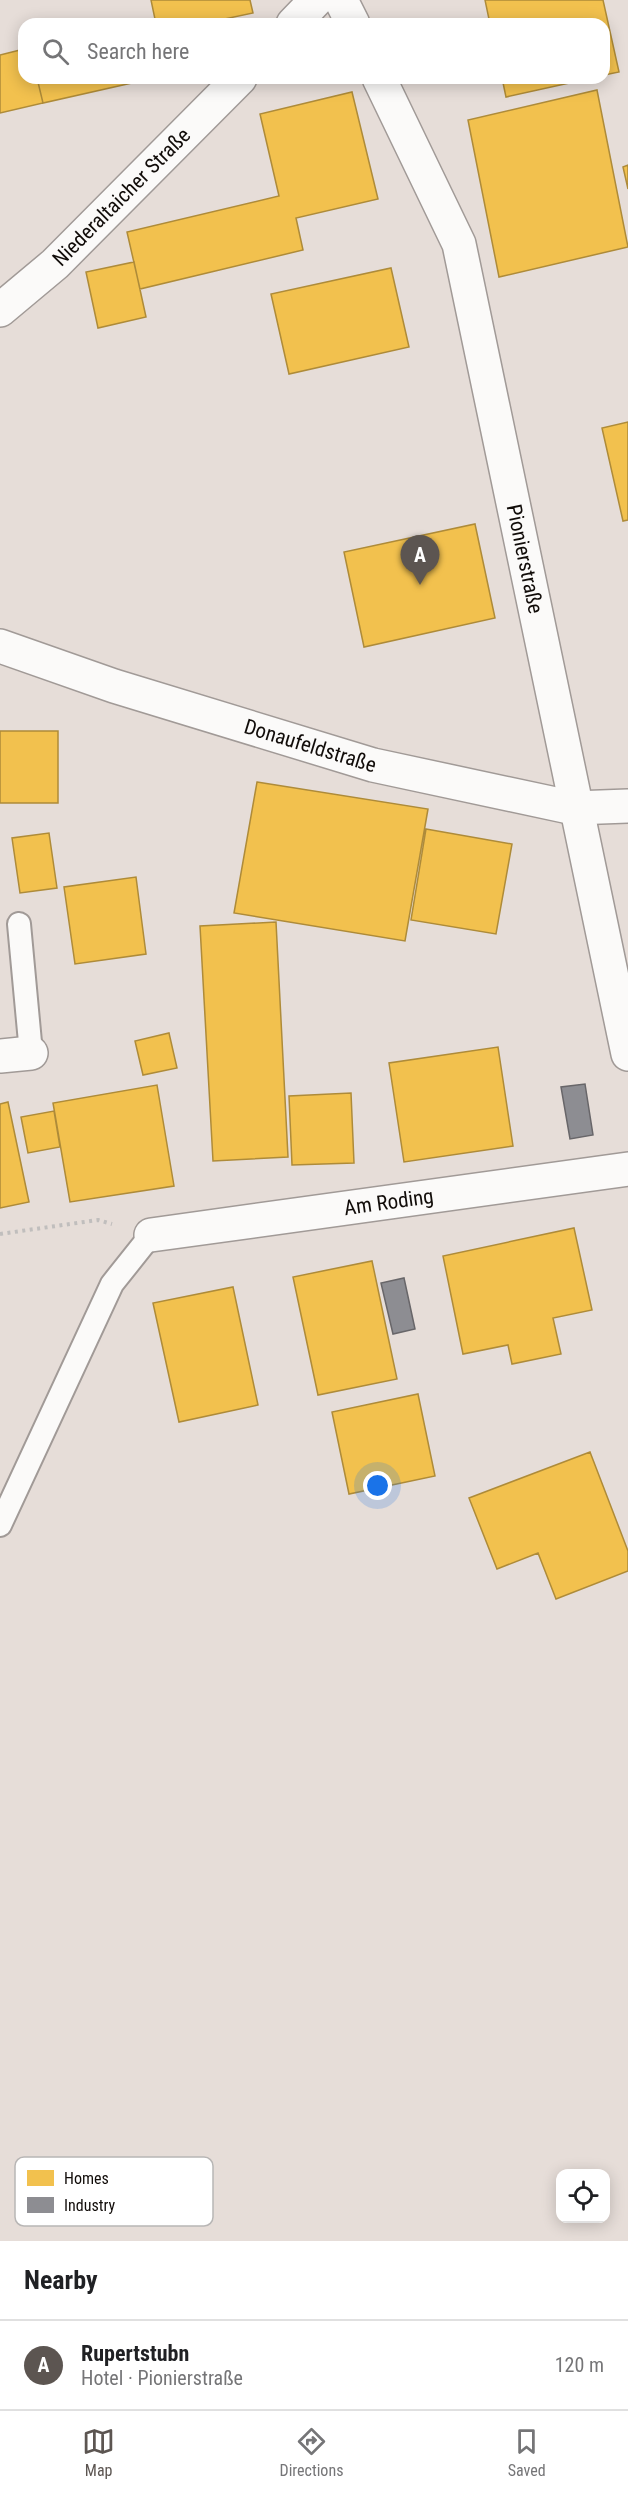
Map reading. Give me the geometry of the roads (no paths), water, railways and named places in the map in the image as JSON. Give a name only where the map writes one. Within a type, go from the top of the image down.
[{"type":"street","points":[[299,18],[316,0]]},
{"type":"street","points":[[341,0],[350,18]]},
{"type":"street","name":"Niederaltaicher Straße","points":[[0,310],[55,264],[234,84]]},
{"type":"street","name":"Pionierstraße","points":[[382,84],[459,244],[574,808],[628,1054]]},
{"type":"street","name":"Donaufeldstraße","points":[[0,646],[125,689],[373,765],[574,808],[628,806]]},
{"type":"street","name":"Am Roding","points":[[151,1235],[628,1169]]},
{"type":"lane","points":[[15,1054],[19,924]]},
{"type":"lane","points":[[0,1525],[112,1284],[151,1235]]},
{"type":"place","name":"Rupertstubn","points":[[420,585]]}]
